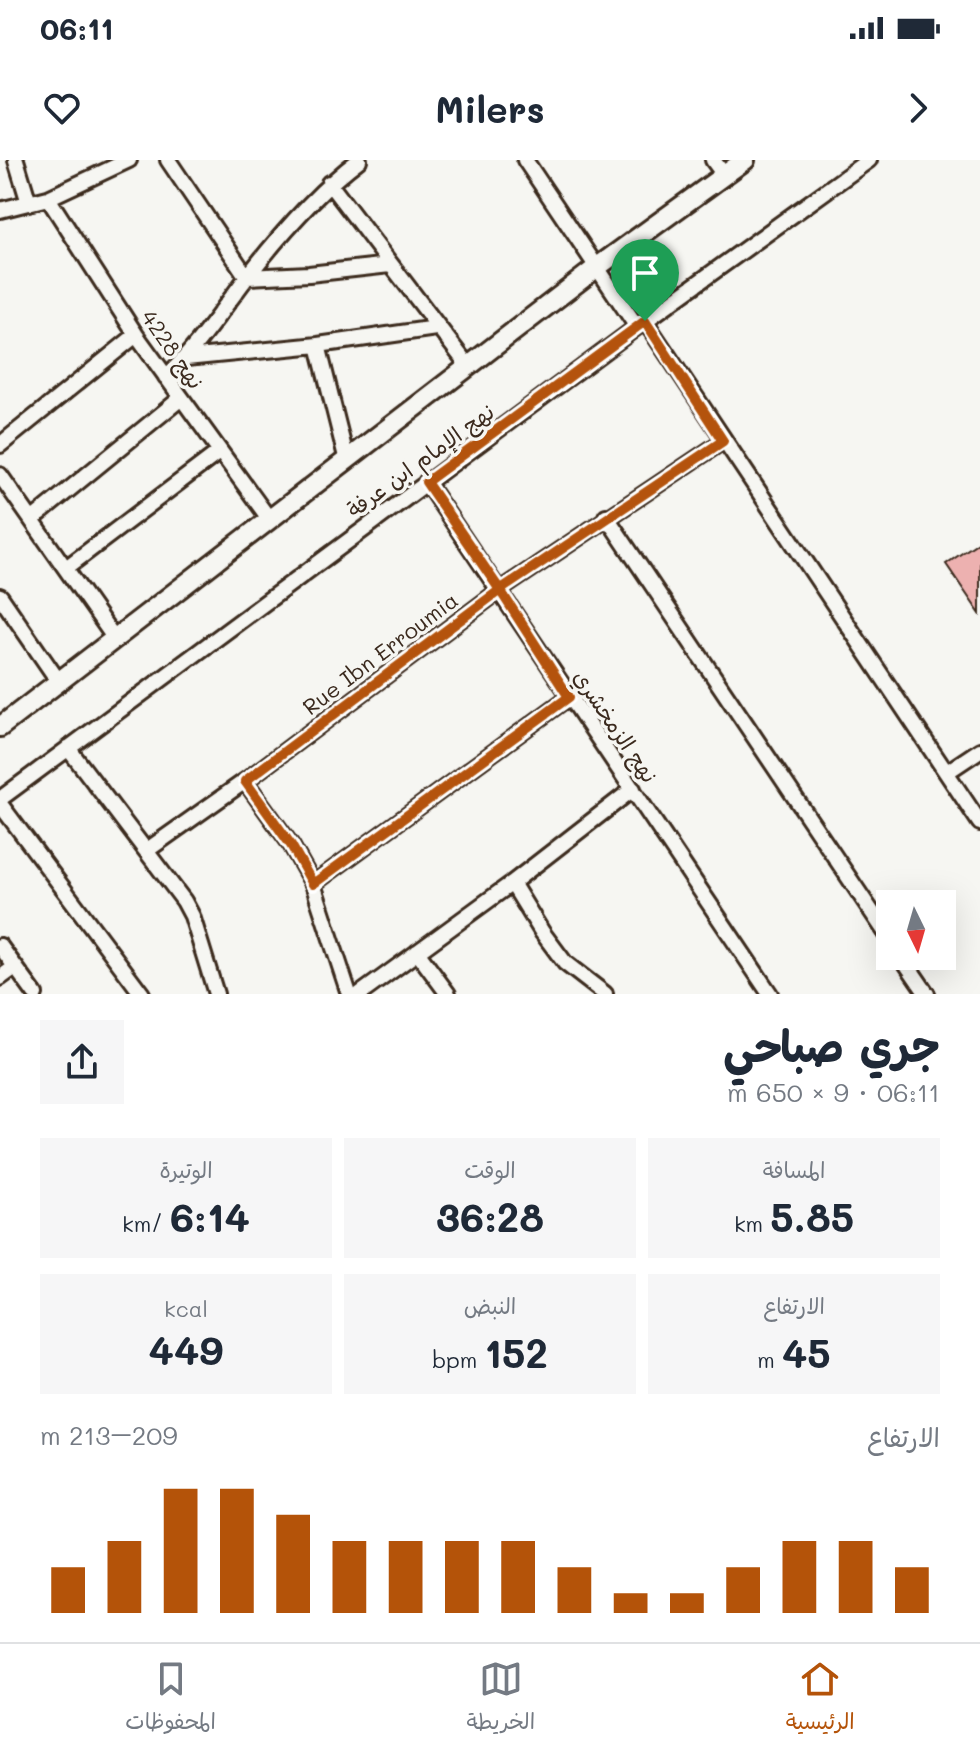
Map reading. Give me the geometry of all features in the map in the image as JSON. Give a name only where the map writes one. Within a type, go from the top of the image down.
[{"type":"street","points":[[16,160],[29,203]]},
{"type":"street","points":[[0,210],[48,198],[129,160]]},
{"type":"street","points":[[168,160],[247,277]]},
{"type":"street","points":[[166,377],[186,358],[247,277],[329,183],[359,160]]},
{"type":"street","points":[[525,160],[596,268],[641,324],[723,441],[980,823]]},
{"type":"street","points":[[5,720],[59,682],[469,367],[719,167],[745,160]]},
{"type":"street","name":"نهج الإمام ابن عرفة","points":[[0,801],[426,482],[869,160]]},
{"type":"street","points":[[329,183],[436,328],[469,367]]},
{"type":"street","name":"نهج 4228","points":[[48,198],[180,399],[270,520]]},
{"type":"street","points":[[247,277],[390,265]]},
{"type":"street","points":[[186,358],[318,345],[436,328]]},
{"type":"street","points":[[0,445],[136,335]]},
{"type":"street","points":[[318,345],[347,461]]},
{"type":"street","points":[[33,519],[180,399]]},
{"type":"street","name":"Rue Ibn Erroumia","points":[[146,851],[245,781],[500,590],[606,516],[723,441]]},
{"type":"street","points":[[66,568],[219,452]]},
{"type":"street","points":[[0,475],[115,639]]},
{"type":"street","name":"نهج الزمخشري","points":[[426,482],[770,994]]},
{"type":"street","points":[[606,516],[876,918]]},
{"type":"street","points":[[0,596],[59,682]]},
{"type":"street","points":[[313,884],[569,697]]},
{"type":"street","points":[[68,748],[184,901],[192,916],[216,994]]},
{"type":"street","points":[[947,772],[980,750]]},
{"type":"street","points":[[245,781],[291,845],[313,884],[349,994]]},
{"type":"street","points":[[360,994],[512,883],[633,789]]},
{"type":"street","points":[[0,801],[142,994]]},
{"type":"street","points":[[512,883],[565,963],[605,994]]},
{"type":"street","points":[[0,946],[35,994]]},
{"type":"street","points":[[417,952],[448,994]]},
{"type":"street","points":[[0,978],[15,967]]},
{"type":"street","points":[[911,970],[927,994]]},
{"type":"building","points":[[980,541],[980,614],[946,564]]},
{"type":"route","points":[[645,321],[426,482],[500,590],[245,781],[291,845],[313,884],[569,697],[500,590],[606,516],[723,441],[645,321]]}]
